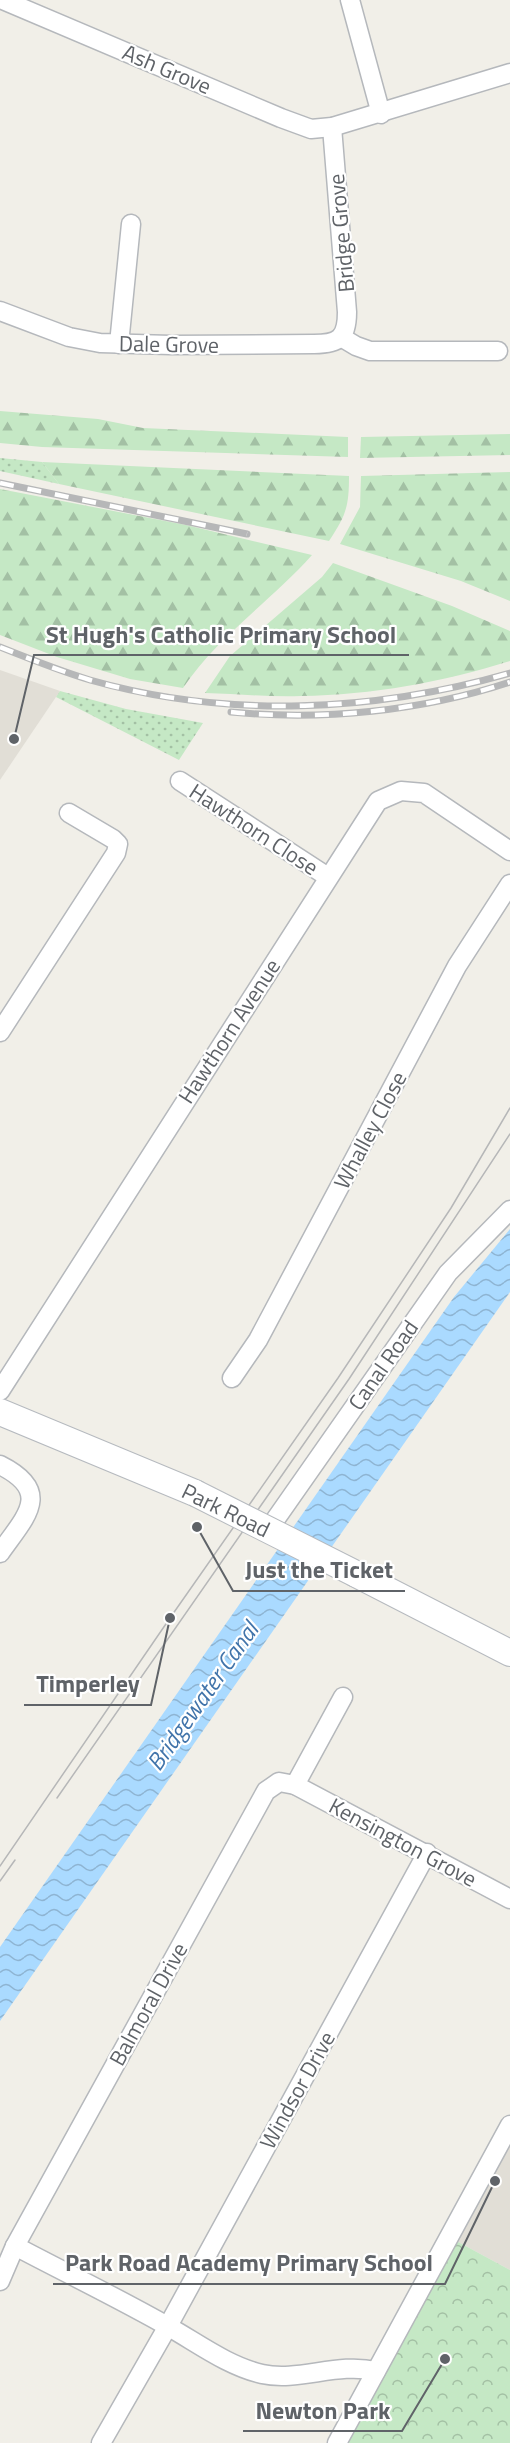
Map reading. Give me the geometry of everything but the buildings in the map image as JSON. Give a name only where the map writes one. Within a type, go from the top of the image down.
[{"type":"main road","name":"Park Road","points":[[0,1412],[195,1493],[510,1653]]},
{"type":"street","name":"Ash Grove","points":[[3,0],[280,118],[311,129],[332,127],[381,114],[510,73]]},
{"type":"street","points":[[350,0],[381,114]]},
{"type":"street","name":"Bridge Grove","points":[[332,127],[347,312],[347,322],[341,337]]},
{"type":"street","points":[[119,344],[131,224]]},
{"type":"street","name":"Dale Grove","points":[[0,311],[69,337],[119,344],[314,344],[333,343],[341,337]]},
{"type":"street","points":[[341,337],[370,351],[498,351]]},
{"type":"street","name":"Hawthorn Close","points":[[180,781],[328,877]]},
{"type":"street","name":"Hawthorn Avenue","points":[[0,1391],[374,806],[384,797],[401,790],[424,793],[510,851]]},
{"type":"street","points":[[0,1032],[116,853],[118,844],[69,813]]},
{"type":"street","name":"Whalley Close","points":[[232,1378],[258,1340],[457,966],[510,884]]},
{"type":"street","name":"Canal Road","points":[[268,1530],[448,1273],[510,1210]]},
{"type":"street","points":[[0,1465],[24,1481],[31,1497],[28,1513],[0,1553]]},
{"type":"street","points":[[295,1785],[343,1697]]},
{"type":"street","name":"Balmoral Drive","points":[[0,2281],[15,2246],[266,1791],[279,1782],[295,1785]]},
{"type":"street","name":"Kensington Grove","points":[[295,1785],[510,1899]]},
{"type":"street","name":"Windsor Drive","points":[[101,2443],[168,2326],[427,1853]]},
{"type":"street","points":[[337,2443],[510,2125]]},
{"type":"street","points":[[15,2246],[168,2326],[235,2365],[263,2374],[300,2374],[358,2367],[376,2372]]},
{"type":"shaded area","points":[[0,670],[60,691],[0,780]]},
{"type":"shaded area","points":[[510,2125],[510,2270],[449,2237]]},
{"type":"green space","points":[[0,411],[98,419],[143,428],[348,437],[348,457],[42,447],[0,443]]},
{"type":"green space","points":[[510,434],[510,455],[360,458],[361,437]]},
{"type":"green space","points":[[0,458],[42,462],[59,484],[0,471]]},
{"type":"green space","points":[[42,462],[349,476],[348,496],[343,517],[329,541],[59,484]]},
{"type":"green space","points":[[510,472],[510,601],[461,581],[340,544],[360,507],[361,476]]},
{"type":"green space","points":[[0,489],[186,525],[312,555],[212,652],[183,688],[130,679],[57,657],[0,635]]},
{"type":"green space","points":[[333,563],[452,606],[510,631],[510,661],[433,681],[354,693],[265,696],[205,693],[230,656],[322,577]]},
{"type":"green space","points":[[60,691],[126,709],[203,723],[179,760],[56,697]]},
{"type":"green space","points":[[449,2237],[510,2270],[510,2443],[331,2443]]},
{"type":"water","name":"Bridgewater Canal","points":[[510,1229],[510,1292],[0,2021],[0,1947],[454,1297]]},
{"type":"tram line","points":[[0,1866],[338,1378],[451,1208],[510,1108]]},
{"type":"tram line","points":[[57,1798],[349,1379],[510,1134]]},
{"type":"tram line","points":[[0,1881],[15,1860]]},
{"type":"railway","points":[[0,483],[247,534]]},
{"type":"railway","points":[[0,647],[90,680],[195,701],[248,705],[301,706],[354,703],[459,686],[510,673]]},
{"type":"railway","points":[[231,712],[301,715],[372,711],[442,700],[510,682]]},
{"type":"place","name":"St Hugh's Catholic Primary School","points":[[14,739]]},
{"type":"place","name":"Just the Ticket","points":[[197,1527]]},
{"type":"place","name":"Timperley","points":[[170,1618]]},
{"type":"place","name":"Park Road Academy Primary School","points":[[495,2181]]},
{"type":"place","name":"Newton Park","points":[[445,2359]]}]
